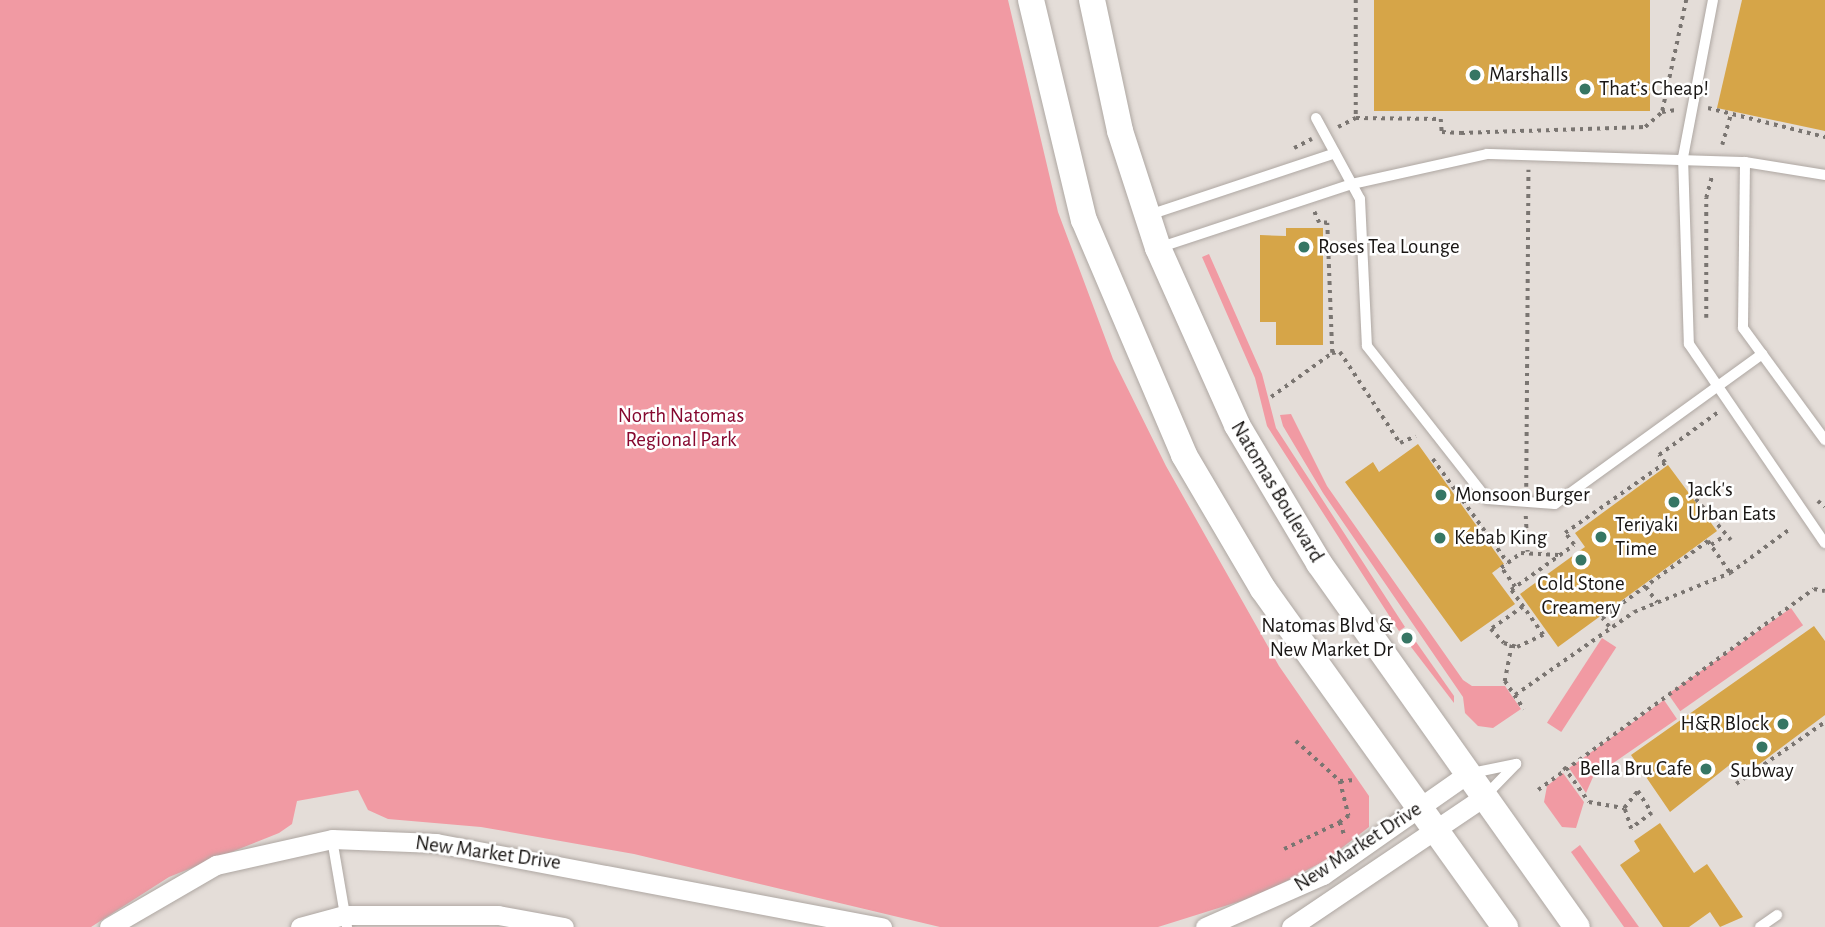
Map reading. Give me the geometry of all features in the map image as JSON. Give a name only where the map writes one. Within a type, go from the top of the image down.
[{"type":"main road","points":[[1031,0],[1084,220],[1173,432],[1263,589],[1505,927]]},
{"type":"main road","name":"Natomas Boulevard","points":[[1092,0],[1120,131],[1147,216],[1219,391],[1274,492],[1467,774],[1577,927]]},
{"type":"street","name":"New Market Drive","points":[[1205,927],[1323,875],[1467,774]]},
{"type":"street","name":"New Market Drive","points":[[1292,927],[1484,797]]},
{"type":"street","name":"New Market Drive","points":[[109,927],[216,865],[332,839],[436,843],[882,927]]},
{"type":"street","points":[[300,927],[346,921],[498,915],[564,927]]},
{"type":"lane","points":[[1713,0],[1683,157],[1689,344],[1825,543]]},
{"type":"lane","points":[[1316,118],[1360,200],[1367,346],[1487,499],[1555,504],[1720,388],[1762,354]]},
{"type":"lane","points":[[1147,216],[1335,153]]},
{"type":"lane","points":[[1158,248],[1352,184],[1487,154],[1683,157],[1745,162],[1825,175]]},
{"type":"lane","points":[[1745,162],[1743,328],[1825,440]]},
{"type":"lane","points":[[1467,774],[1516,764],[1484,797]]},
{"type":"lane","points":[[332,839],[346,921]]},
{"type":"lane","points":[[1760,927],[1777,915]]},
{"type":"path","points":[[1356,0],[1356,118]]},
{"type":"path","points":[[1662,112],[1686,0]]},
{"type":"path","points":[[1296,166],[1290,150],[1356,118],[1441,119],[1442,132],[1560,130],[1645,127],[1662,112],[1693,108],[1825,137]]},
{"type":"path","points":[[1528,552],[1528,162],[1560,163],[1560,130]]},
{"type":"path","points":[[1308,197],[1319,223],[1327,223],[1332,353]]},
{"type":"path","points":[[1271,397],[1332,353],[1340,352],[1400,443],[1415,434],[1423,444]]},
{"type":"path","points":[[1512,645],[1543,635],[1511,590],[1574,545],[1565,533],[1665,463],[1659,455],[1730,403]]},
{"type":"path","points":[[1430,455],[1508,563]]},
{"type":"path","points":[[1701,495],[1696,499],[1723,537],[1731,540]]},
{"type":"path","points":[[1515,695],[1609,628],[1657,602],[1730,573],[1790,529]]},
{"type":"path","points":[[1710,545],[1723,537]]},
{"type":"path","points":[[1609,628],[1602,618],[1708,541],[1730,573]]},
{"type":"path","points":[[1515,587],[1501,568],[1508,563],[1528,552],[1561,555]]},
{"type":"path","points":[[1646,587],[1657,602]]},
{"type":"path","points":[[1538,790],[1564,767],[1814,589],[1825,591]]},
{"type":"path","points":[[1512,645],[1491,629],[1523,607]]},
{"type":"path","points":[[1512,645],[1505,681],[1524,709]]},
{"type":"path","points":[[1736,784],[1825,722]]},
{"type":"path","points":[[1283,849],[1349,816],[1340,781],[1296,741]]},
{"type":"path","points":[[1564,767],[1589,802],[1624,808]]},
{"type":"path","points":[[1340,781],[1356,780]]},
{"type":"path","points":[[1638,791],[1652,813],[1631,830],[1624,808],[1638,791]]},
{"type":"path","points":[[1340,822],[1348,842]]},
{"type":"green space","name":"North Natomas Regional Park","points":[[0,0],[1008,0],[1058,212],[1113,359],[1166,466],[1279,666],[1369,796],[1369,827],[1326,860],[1260,895],[1158,927],[940,927],[634,854],[481,827],[388,819],[368,810],[358,790],[297,801],[292,824],[279,833],[169,877],[91,927],[0,927]]},
{"type":"green space","points":[[1209,254],[1262,374],[1276,428],[1405,627],[1399,631],[1267,426],[1255,378],[1202,257]]},
{"type":"green space","points":[[1291,414],[1327,486],[1463,680],[1472,686],[1505,686],[1521,709],[1493,728],[1478,726],[1465,713],[1463,697],[1323,493],[1283,426],[1280,415]]},
{"type":"green space","points":[[1791,608],[1803,625],[1680,711],[1668,694]]},
{"type":"green space","points":[[1602,638],[1616,647],[1561,732],[1547,723]]},
{"type":"green space","points":[[1414,639],[1454,696],[1454,703],[1408,643]]},
{"type":"green space","points":[[1664,700],[1677,719],[1593,777],[1586,793],[1569,768]]},
{"type":"green space","points":[[1563,773],[1584,802],[1576,828],[1562,827],[1544,802],[1547,786]]},
{"type":"green space","points":[[1580,845],[1639,927],[1624,927],[1571,852]]},
{"type":"building","points":[[1374,0],[1650,0],[1650,111],[1374,111]]},
{"type":"building","points":[[1742,0],[1825,0],[1825,131],[1717,108]]},
{"type":"building","points":[[1286,228],[1323,228],[1323,345],[1276,345],[1276,322],[1260,322],[1260,235],[1286,236]]},
{"type":"building","points":[[1418,444],[1504,564],[1492,573],[1515,604],[1461,642],[1345,482],[1373,462],[1379,472]]},
{"type":"building","points":[[1668,465],[1717,531],[1558,647],[1520,594],[1585,547],[1575,533]]},
{"type":"building","points":[[1814,626],[1825,641],[1825,715],[1742,777],[1732,763],[1670,812],[1631,755]]},
{"type":"building","points":[[1660,823],[1694,873],[1707,864],[1743,917],[1720,927],[1710,912],[1689,927],[1663,927],[1620,865],[1640,851],[1634,841]]},
{"type":"place","name":"Marshalls","points":[[1475,75]]},
{"type":"place","name":"That’s Cheap!","points":[[1585,89]]},
{"type":"place","name":"Roses Tea Lounge","points":[[1304,247]]},
{"type":"place","name":"Monsoon Burger","points":[[1441,495]]},
{"type":"place","name":"Jack's Urban Eats","points":[[1674,502]]},
{"type":"place","name":"Teriyaki Time","points":[[1601,537]]},
{"type":"place","name":"Kebab King","points":[[1440,538]]},
{"type":"place","name":"Cold Stone Creamery","points":[[1581,560]]},
{"type":"place","name":"Natomas Blvd & New Market Dr","points":[[1407,638]]},
{"type":"place","name":"H&R Block","points":[[1783,724]]},
{"type":"place","name":"Subway","points":[[1762,747]]},
{"type":"place","name":"Bella Bru Cafe","points":[[1706,769]]}]
